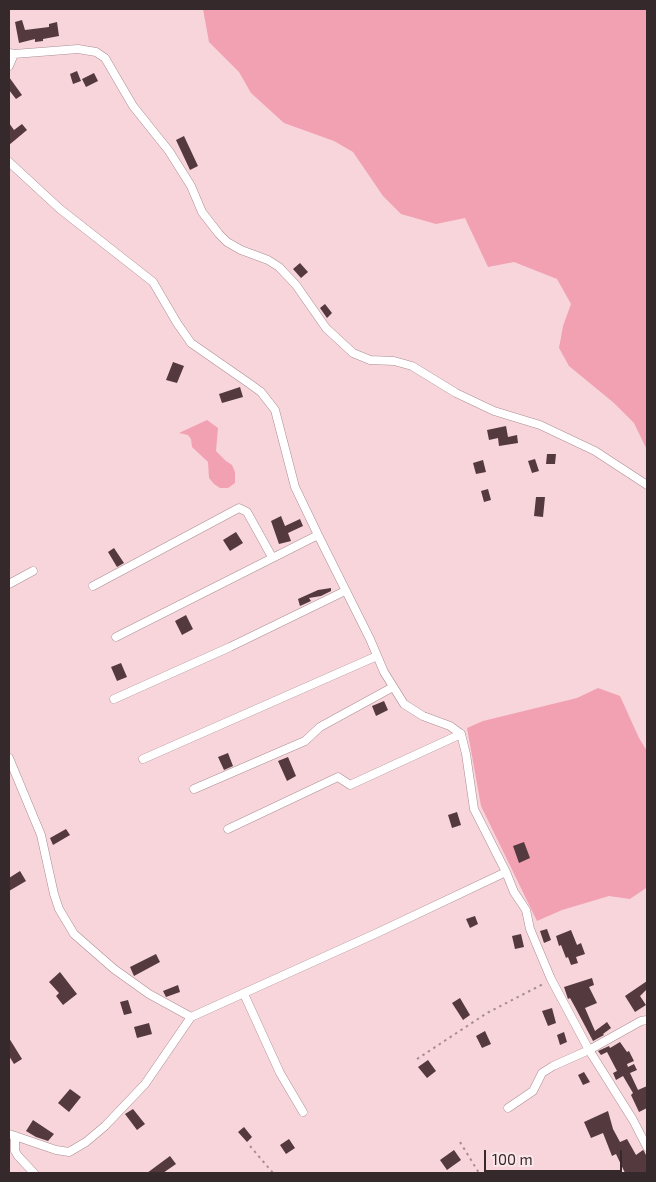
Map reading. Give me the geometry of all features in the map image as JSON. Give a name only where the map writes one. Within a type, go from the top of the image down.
[{"type":"street","points":[[9,66],[11,53],[78,49],[96,52],[106,58],[133,106],[169,151],[191,186],[202,212],[219,234],[227,242],[241,250],[268,260],[279,267],[296,285],[326,328],[353,354],[370,360],[394,361],[412,366],[456,393],[479,404],[540,426],[594,451],[647,485]]},
{"type":"street","points":[[9,162],[60,208],[153,282],[191,343],[261,392],[275,410],[295,486],[393,687],[404,704],[423,716],[450,726],[461,734],[466,754],[474,809],[514,892],[526,910],[530,929],[552,979],[589,1050],[633,1120],[647,1147]]},
{"type":"street","points":[[94,586],[239,508],[247,512],[272,557]]},
{"type":"street","points":[[116,637],[318,535]]},
{"type":"street","points":[[9,584],[33,571]]},
{"type":"street","points":[[114,700],[230,647],[345,591]]},
{"type":"street","points":[[143,758],[378,656]]},
{"type":"street","points":[[194,789],[305,741],[320,728],[393,687]]},
{"type":"street","points":[[228,829],[338,777],[350,785],[461,734]]},
{"type":"street","points":[[9,758],[41,835],[59,909],[74,934],[114,969],[149,994],[191,1017]]},
{"type":"street","points":[[34,1173],[12,1149],[12,1135],[56,1150],[68,1152],[86,1142],[105,1126],[145,1084],[191,1017],[506,872]]},
{"type":"street","points":[[244,994],[280,1073],[302,1112]]},
{"type":"street","points":[[508,1108],[533,1091],[542,1073],[589,1050],[640,1021],[647,1020]]},
{"type":"path","points":[[417,1059],[487,1013],[552,979]]},
{"type":"path","points":[[460,1142],[479,1173]]},
{"type":"path","points":[[250,1146],[273,1173]]},
{"type":"shaded area","points":[[203,9],[647,9],[647,450],[634,423],[614,403],[569,366],[559,348],[563,326],[571,304],[557,279],[514,262],[488,267],[465,218],[436,224],[401,214],[383,196],[353,152],[334,141],[284,123],[251,93],[239,72],[209,42]]},
{"type":"shaded area","points":[[207,420],[218,428],[216,451],[232,465],[235,472],[235,483],[228,488],[220,488],[214,484],[209,478],[208,462],[192,447],[191,439],[188,435],[179,433]]},
{"type":"shaded area","points":[[598,688],[620,696],[647,751],[646,888],[630,899],[609,896],[562,910],[537,921],[481,806],[467,728],[483,721],[577,698]]},
{"type":"building","points":[[22,20],[25,30],[49,27],[49,24],[57,22],[59,36],[43,39],[43,41],[35,42],[35,39],[19,43],[15,22]]},
{"type":"building","points":[[77,71],[81,81],[73,84],[70,74]]},
{"type":"building","points":[[94,73],[98,81],[86,87],[82,79]]},
{"type":"building","points":[[9,77],[22,95],[16,99],[9,90]]},
{"type":"building","points":[[9,123],[14,130],[22,124],[27,130],[9,145]]},
{"type":"building","points":[[184,136],[198,166],[190,170],[176,140]]},
{"type":"building","points":[[300,263],[308,272],[301,278],[293,269]]},
{"type":"building","points":[[325,304],[332,313],[327,318],[320,308]]},
{"type":"building","points":[[173,362],[184,366],[177,383],[166,380]]},
{"type":"building","points":[[240,387],[243,397],[222,403],[219,394]]},
{"type":"building","points":[[506,426],[508,437],[517,435],[518,443],[499,446],[498,438],[489,440],[487,430]]},
{"type":"building","points":[[547,454],[556,454],[555,464],[546,464]]},
{"type":"building","points":[[535,459],[539,471],[532,473],[528,461]]},
{"type":"building","points":[[483,460],[486,472],[476,474],[473,463]]},
{"type":"building","points":[[488,489],[491,500],[484,502],[481,491]]},
{"type":"building","points":[[536,497],[545,497],[543,517],[534,516]]},
{"type":"building","points":[[281,516],[285,526],[300,519],[303,526],[288,533],[291,541],[279,544],[271,521]]},
{"type":"building","points":[[236,532],[243,543],[230,551],[223,540]]},
{"type":"building","points":[[114,548],[124,563],[117,567],[108,552]]},
{"type":"building","points":[[331,588],[331,591],[321,596],[309,598],[311,601],[300,606],[298,599],[318,590]]},
{"type":"building","points":[[186,615],[193,629],[182,635],[175,621]]},
{"type":"building","points":[[121,663],[127,677],[117,681],[111,667]]},
{"type":"building","points":[[384,701],[388,710],[376,716],[372,706]]},
{"type":"building","points":[[228,753],[233,766],[224,770],[218,757]]},
{"type":"building","points":[[288,757],[296,776],[287,781],[278,761]]},
{"type":"building","points":[[457,812],[461,825],[452,828],[448,815]]},
{"type":"building","points":[[66,829],[70,835],[53,845],[50,838]]},
{"type":"building","points":[[524,842],[530,858],[519,863],[513,846]]},
{"type":"building","points":[[20,871],[26,881],[9,891],[9,878]]},
{"type":"building","points":[[475,916],[478,924],[470,928],[466,919]]},
{"type":"building","points":[[547,929],[551,940],[544,943],[540,931]]},
{"type":"building","points":[[571,930],[577,945],[581,943],[585,954],[576,957],[578,963],[571,965],[561,945],[559,946],[556,936]]},
{"type":"building","points":[[521,934],[524,947],[515,949],[512,936]]},
{"type":"building","points":[[156,954],[160,962],[134,976],[130,967]]},
{"type":"building","points":[[60,972],[77,994],[63,1005],[56,996],[59,993],[49,982]]},
{"type":"building","points":[[592,978],[594,985],[589,987],[597,1003],[585,1008],[595,1031],[607,1022],[611,1028],[604,1035],[593,1041],[570,998],[568,999],[564,987]]},
{"type":"building","points":[[647,981],[647,989],[640,996],[646,1005],[635,1012],[625,996]]},
{"type":"building","points":[[178,985],[180,992],[166,997],[163,991]]},
{"type":"building","points":[[460,998],[470,1015],[463,1020],[452,1003]]},
{"type":"building","points":[[128,1000],[132,1013],[124,1015],[120,1002]]},
{"type":"building","points":[[552,1008],[556,1023],[548,1026],[542,1011]]},
{"type":"building","points":[[149,1023],[152,1034],[137,1038],[134,1027]]},
{"type":"building","points":[[485,1031],[491,1044],[482,1048],[476,1036]]},
{"type":"building","points":[[564,1032],[567,1042],[560,1045],[557,1035]]},
{"type":"building","points":[[9,1038],[22,1059],[14,1064],[9,1056]]},
{"type":"building","points":[[620,1042],[627,1052],[629,1051],[634,1061],[627,1064],[628,1067],[634,1064],[637,1070],[630,1073],[638,1090],[647,1086],[647,1108],[639,1112],[631,1095],[633,1093],[623,1076],[616,1080],[613,1073],[617,1071],[607,1052],[601,1055],[598,1051],[609,1046],[610,1048]]},
{"type":"building","points":[[428,1060],[436,1071],[427,1078],[418,1067]]},
{"type":"building","points":[[584,1072],[590,1082],[583,1085],[578,1075]]},
{"type":"building","points":[[70,1089],[81,1097],[69,1112],[58,1103]]},
{"type":"building","points":[[133,1109],[145,1124],[137,1130],[125,1114]]},
{"type":"building","points":[[608,1111],[613,1129],[620,1142],[627,1139],[636,1155],[644,1151],[647,1157],[647,1173],[625,1173],[616,1154],[612,1156],[603,1133],[591,1138],[584,1122]]},
{"type":"building","points":[[33,1120],[54,1134],[48,1141],[26,1131]]},
{"type":"building","points":[[244,1127],[252,1137],[247,1142],[238,1132]]},
{"type":"building","points":[[289,1139],[295,1148],[286,1154],[280,1145]]},
{"type":"building","points":[[454,1150],[461,1160],[447,1170],[440,1160]]},
{"type":"building","points":[[170,1156],[176,1164],[163,1173],[147,1173]]}]
